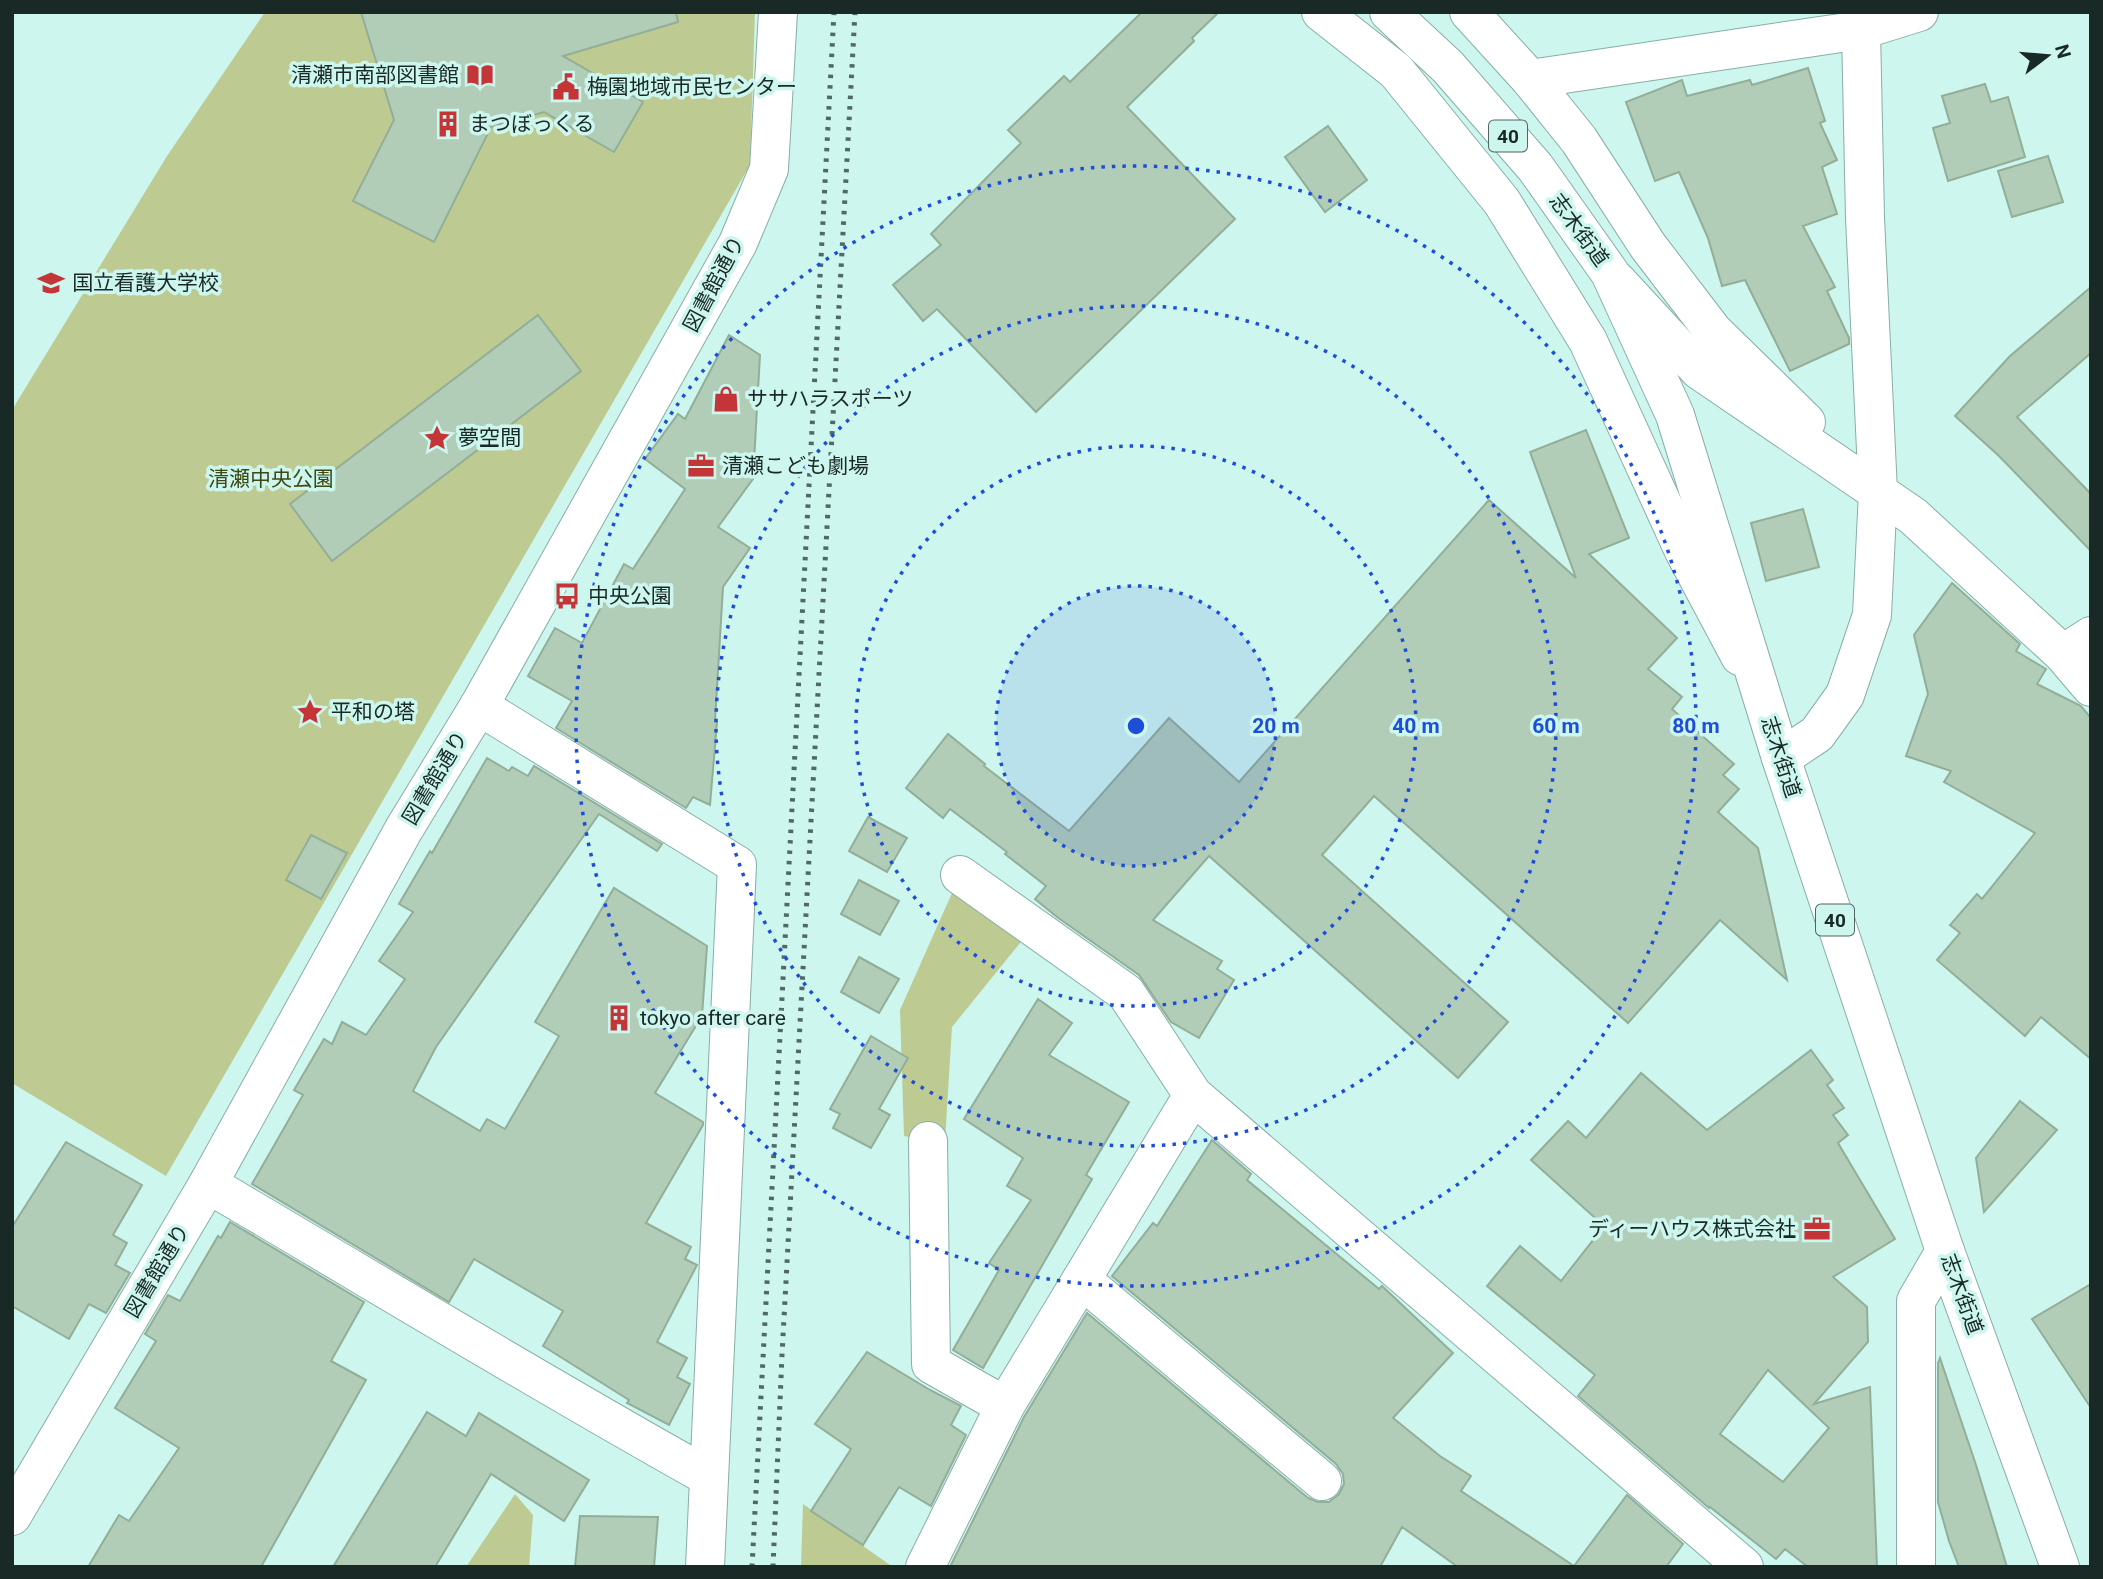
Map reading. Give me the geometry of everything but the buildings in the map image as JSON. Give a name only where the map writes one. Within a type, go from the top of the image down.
[{"type":"street","name":"図書館通り","points":[[12,1517],[208,1184],[404,829],[480,706],[738,243],[769,169],[778,12]]},
{"type":"street","points":[[1321,12],[1395,71],[1502,202],[1588,341],[1684,551],[1764,701]]},
{"type":"street","name":"志木街道","points":[[1389,12],[1448,67],[1535,167],[1610,273],[1675,415],[1781,758],[1945,1251],[2060,1567]]},
{"type":"street","points":[[1469,12],[1530,79],[1578,140],[1648,246],[1713,331],[1878,492]]},
{"type":"street","points":[[1530,79],[1919,12]]},
{"type":"street","points":[[1781,758],[1817,734],[1845,695],[1872,615],[1878,492],[1864,218],[1859,21]]},
{"type":"street","points":[[1610,273],[1699,370],[1921,523],[2077,645],[2091,687]]},
{"type":"street","points":[[480,706],[737,865],[705,1567]]},
{"type":"street","points":[[960,875],[1126,993],[1193,1095],[1744,1567]]},
{"type":"street","points":[[925,1567],[1004,1406],[1193,1095]]},
{"type":"street","points":[[928,1141],[931,1364],[1004,1406]]},
{"type":"street","points":[[208,1184],[576,1403],[709,1477]]},
{"type":"street","points":[[1916,1567],[1916,1301],[1945,1251]]},
{"type":"street","points":[[1082,1280],[1322,1481]]},
{"type":"green space","name":"清瀬中央公園","points":[[265,12],[755,12],[750,165],[166,1176],[12,1083],[12,410],[167,156]]},
{"type":"green space","points":[[960,875],[1033,927],[952,1027],[945,1141],[928,1141],[904,1136],[900,1010]]},
{"type":"green space","points":[[515,1494],[533,1515],[529,1567],[466,1567]]},
{"type":"green space","points":[[803,1504],[893,1567],[801,1567]]},
{"type":"railway","points":[[752,1567],[834,12]]},
{"type":"railway","points":[[773,1567],[782,1355],[855,12]]},
{"type":"place","name":"清瀬市南部図書館","points":[[480,75]]},
{"type":"place","name":"梅園地域市民センター","points":[[566,87]]},
{"type":"place","name":"まつぼっくる","points":[[448,124]]},
{"type":"place","name":"国立看護大学校","points":[[51,283]]},
{"type":"place","name":"ササハラスポーツ","points":[[726,399]]},
{"type":"place","name":"夢空間","points":[[437,438]]},
{"type":"place","name":"清瀬こども劇場","points":[[701,466]]},
{"type":"place","name":"中央公園","points":[[567,596]]},
{"type":"place","name":"平和の塔","points":[[310,712]]},
{"type":"place","name":"tokyo after care","points":[[619,1018]]},
{"type":"place","name":"ディーハウス株式会社","points":[[1817,1229]]}]
